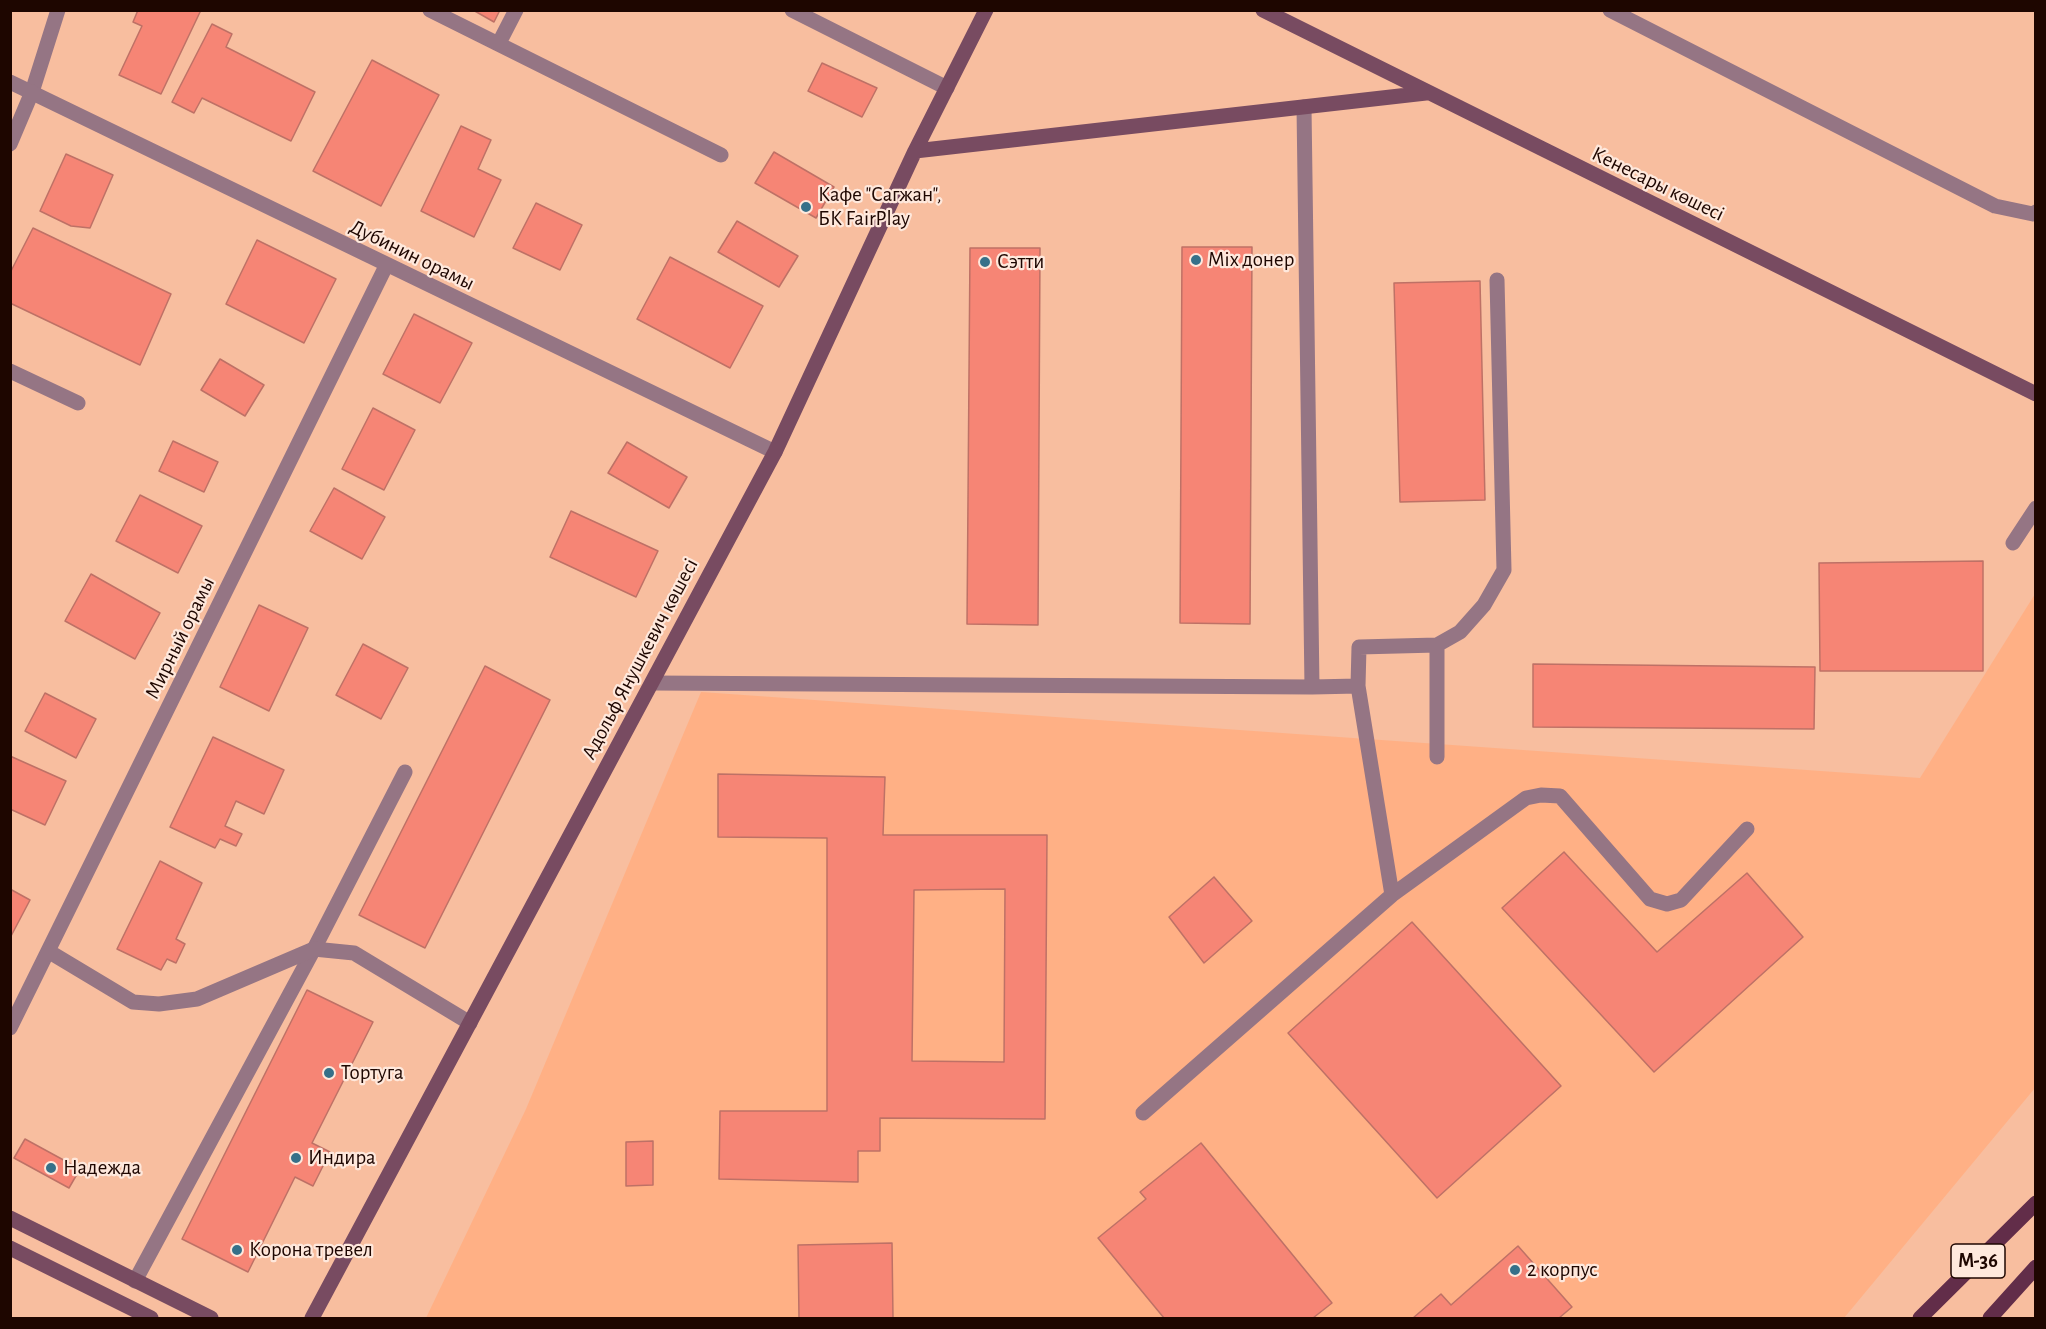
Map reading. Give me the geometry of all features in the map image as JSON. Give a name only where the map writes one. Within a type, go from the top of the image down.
[{"type":"main road","name":"M-36","points":[[1920,1318],[2036,1203]]},
{"type":"main road","name":"M-36","points":[[1990,1318],[2036,1267]]},
{"type":"street","points":[[10,144],[32,92],[58,10]]},
{"type":"street","points":[[430,10],[721,154]]},
{"type":"street","points":[[499,44],[516,10]]},
{"type":"street","points":[[792,10],[947,88]]},
{"type":"street","name":"Адольф Янушкевич көшесі","points":[[312,1318],[775,452],[915,151],[986,10]]},
{"type":"street","name":"Кенесары көшесі","points":[[1263,10],[1426,93],[2036,394]]},
{"type":"street","points":[[1610,10],[1995,206],[2032,214],[2036,212]]},
{"type":"street","name":"Дубинин орамы","points":[[10,82],[386,266],[775,452]]},
{"type":"street","points":[[915,151],[1426,93]]},
{"type":"street","points":[[1304,107],[1312,687]]},
{"type":"street","name":"Мирный орамы","points":[[10,1028],[386,266]]},
{"type":"street","points":[[1392,895],[1358,686],[1359,647],[1437,645],[1460,632],[1484,605],[1504,570],[1497,280]]},
{"type":"street","points":[[10,371],[78,403]]},
{"type":"street","points":[[2013,543],[2036,508]]},
{"type":"street","points":[[1437,645],[1437,757]]},
{"type":"street","points":[[651,683],[1358,686]]},
{"type":"street","points":[[135,1281],[314,949],[405,771]]},
{"type":"street","points":[[1143,1113],[1392,895],[1526,798],[1541,795],[1560,796],[1650,899],[1667,904],[1681,900],[1747,829]]},
{"type":"street","points":[[48,951],[132,1002],[159,1004],[197,999],[314,949],[354,953],[470,1023]]},
{"type":"street","points":[[10,1218],[211,1318]]},
{"type":"street","points":[[10,1248],[151,1318]]},
{"type":"shaded area","points":[[2035,594],[2035,1088],[1844,1318],[426,1318],[526,1109],[701,692],[1920,778]]},
{"type":"building","points":[[138,10],[201,10],[161,94],[119,75],[142,26],[133,22]]},
{"type":"building","points":[[473,10],[500,10],[494,22]]},
{"type":"building","points":[[212,24],[232,34],[226,47],[315,92],[291,141],[202,98],[194,113],[172,102]]},
{"type":"building","points":[[372,60],[439,95],[381,206],[313,171]]},
{"type":"building","points":[[822,63],[877,88],[862,117],[808,91]]},
{"type":"building","points":[[461,126],[491,140],[478,169],[501,180],[474,237],[421,211]]},
{"type":"building","points":[[774,152],[834,187],[816,218],[755,183]]},
{"type":"building","points":[[66,154],[113,175],[90,228],[71,226],[40,211]]},
{"type":"building","points":[[536,203],[582,225],[560,270],[513,248]]},
{"type":"building","points":[[737,221],[798,256],[779,287],[718,252]]},
{"type":"building","points":[[33,228],[171,294],[140,365],[10,303],[10,273]]},
{"type":"building","points":[[257,240],[336,279],[304,343],[226,304]]},
{"type":"building","points":[[1182,247],[1252,247],[1250,624],[1180,623]]},
{"type":"building","points":[[970,248],[1040,248],[1038,625],[967,624]]},
{"type":"building","points":[[670,257],[763,306],[730,368],[637,319]]},
{"type":"building","points":[[1480,281],[1485,500],[1400,502],[1394,283]]},
{"type":"building","points":[[414,314],[472,343],[440,403],[383,374]]},
{"type":"building","points":[[220,359],[264,385],[245,416],[201,390]]},
{"type":"building","points":[[373,408],[415,430],[384,490],[342,469]]},
{"type":"building","points":[[173,441],[218,462],[204,492],[159,471]]},
{"type":"building","points":[[627,442],[687,477],[669,508],[608,473]]},
{"type":"building","points":[[334,488],[385,517],[362,559],[310,531]]},
{"type":"building","points":[[140,495],[202,526],[178,573],[116,541]]},
{"type":"building","points":[[571,511],[658,551],[636,597],[550,557]]},
{"type":"building","points":[[1983,561],[1983,671],[1820,671],[1819,563]]},
{"type":"building","points":[[91,574],[160,613],[135,659],[65,621]]},
{"type":"building","points":[[259,605],[308,628],[269,711],[220,687]]},
{"type":"building","points":[[363,644],[408,668],[381,719],[336,695]]},
{"type":"building","points":[[1533,664],[1815,667],[1814,729],[1533,727]]},
{"type":"building","points":[[485,666],[550,700],[425,948],[359,915]]},
{"type":"building","points":[[45,693],[96,719],[76,758],[25,731]]},
{"type":"building","points":[[213,737],[284,770],[264,814],[236,801],[225,826],[242,834],[236,846],[220,839],[215,848],[170,827]]},
{"type":"building","points":[[10,756],[66,781],[45,825],[10,809]]},
{"type":"building","points":[[718,774],[885,777],[883,835],[1047,835],[1045,1119],[880,1118],[880,1151],[858,1151],[858,1182],[719,1179],[720,1111],[827,1111],[827,838],[718,837]],"holes":[[[1005,889],[1004,1062],[912,1061],[914,890]]]},
{"type":"building","points":[[1564,852],[1657,952],[1747,873],[1803,937],[1654,1072],[1502,908]]},
{"type":"building","points":[[160,861],[202,883],[176,939],[185,944],[176,963],[167,959],[161,970],[117,949]]},
{"type":"building","points":[[1214,877],[1252,921],[1204,963],[1169,917]]},
{"type":"building","points":[[10,889],[30,900],[10,938]]},
{"type":"building","points":[[1412,922],[1561,1086],[1437,1198],[1288,1033]]},
{"type":"building","points":[[307,990],[373,1022],[312,1143],[330,1152],[313,1186],[295,1177],[248,1272],[182,1239]]},
{"type":"building","points":[[25,1139],[80,1169],[69,1188],[14,1158]]},
{"type":"building","points":[[653,1141],[653,1185],[626,1186],[626,1142]]},
{"type":"building","points":[[1201,1143],[1332,1303],[1313,1318],[1164,1318],[1098,1238],[1146,1199],[1140,1192]]},
{"type":"building","points":[[892,1243],[893,1318],[799,1318],[798,1245]]},
{"type":"building","name":"2 корпус","points":[[1518,1246],[1572,1307],[1559,1318],[1413,1318],[1441,1294],[1451,1305]]},
{"type":"place","name":"Кафе \"Сагжан\", БК FairPlay","points":[[806,207]]},
{"type":"place","name":"Mix донер","points":[[1196,260]]},
{"type":"place","name":"Сэтти","points":[[985,262]]},
{"type":"place","name":"Тортуга","points":[[329,1073]]},
{"type":"place","name":"Индира","points":[[296,1158]]},
{"type":"place","name":"Надежда","points":[[51,1168]]},
{"type":"place","name":"Корона тревел","points":[[237,1250]]},
{"type":"place","name":"2 корпус","points":[[1515,1270]]}]
